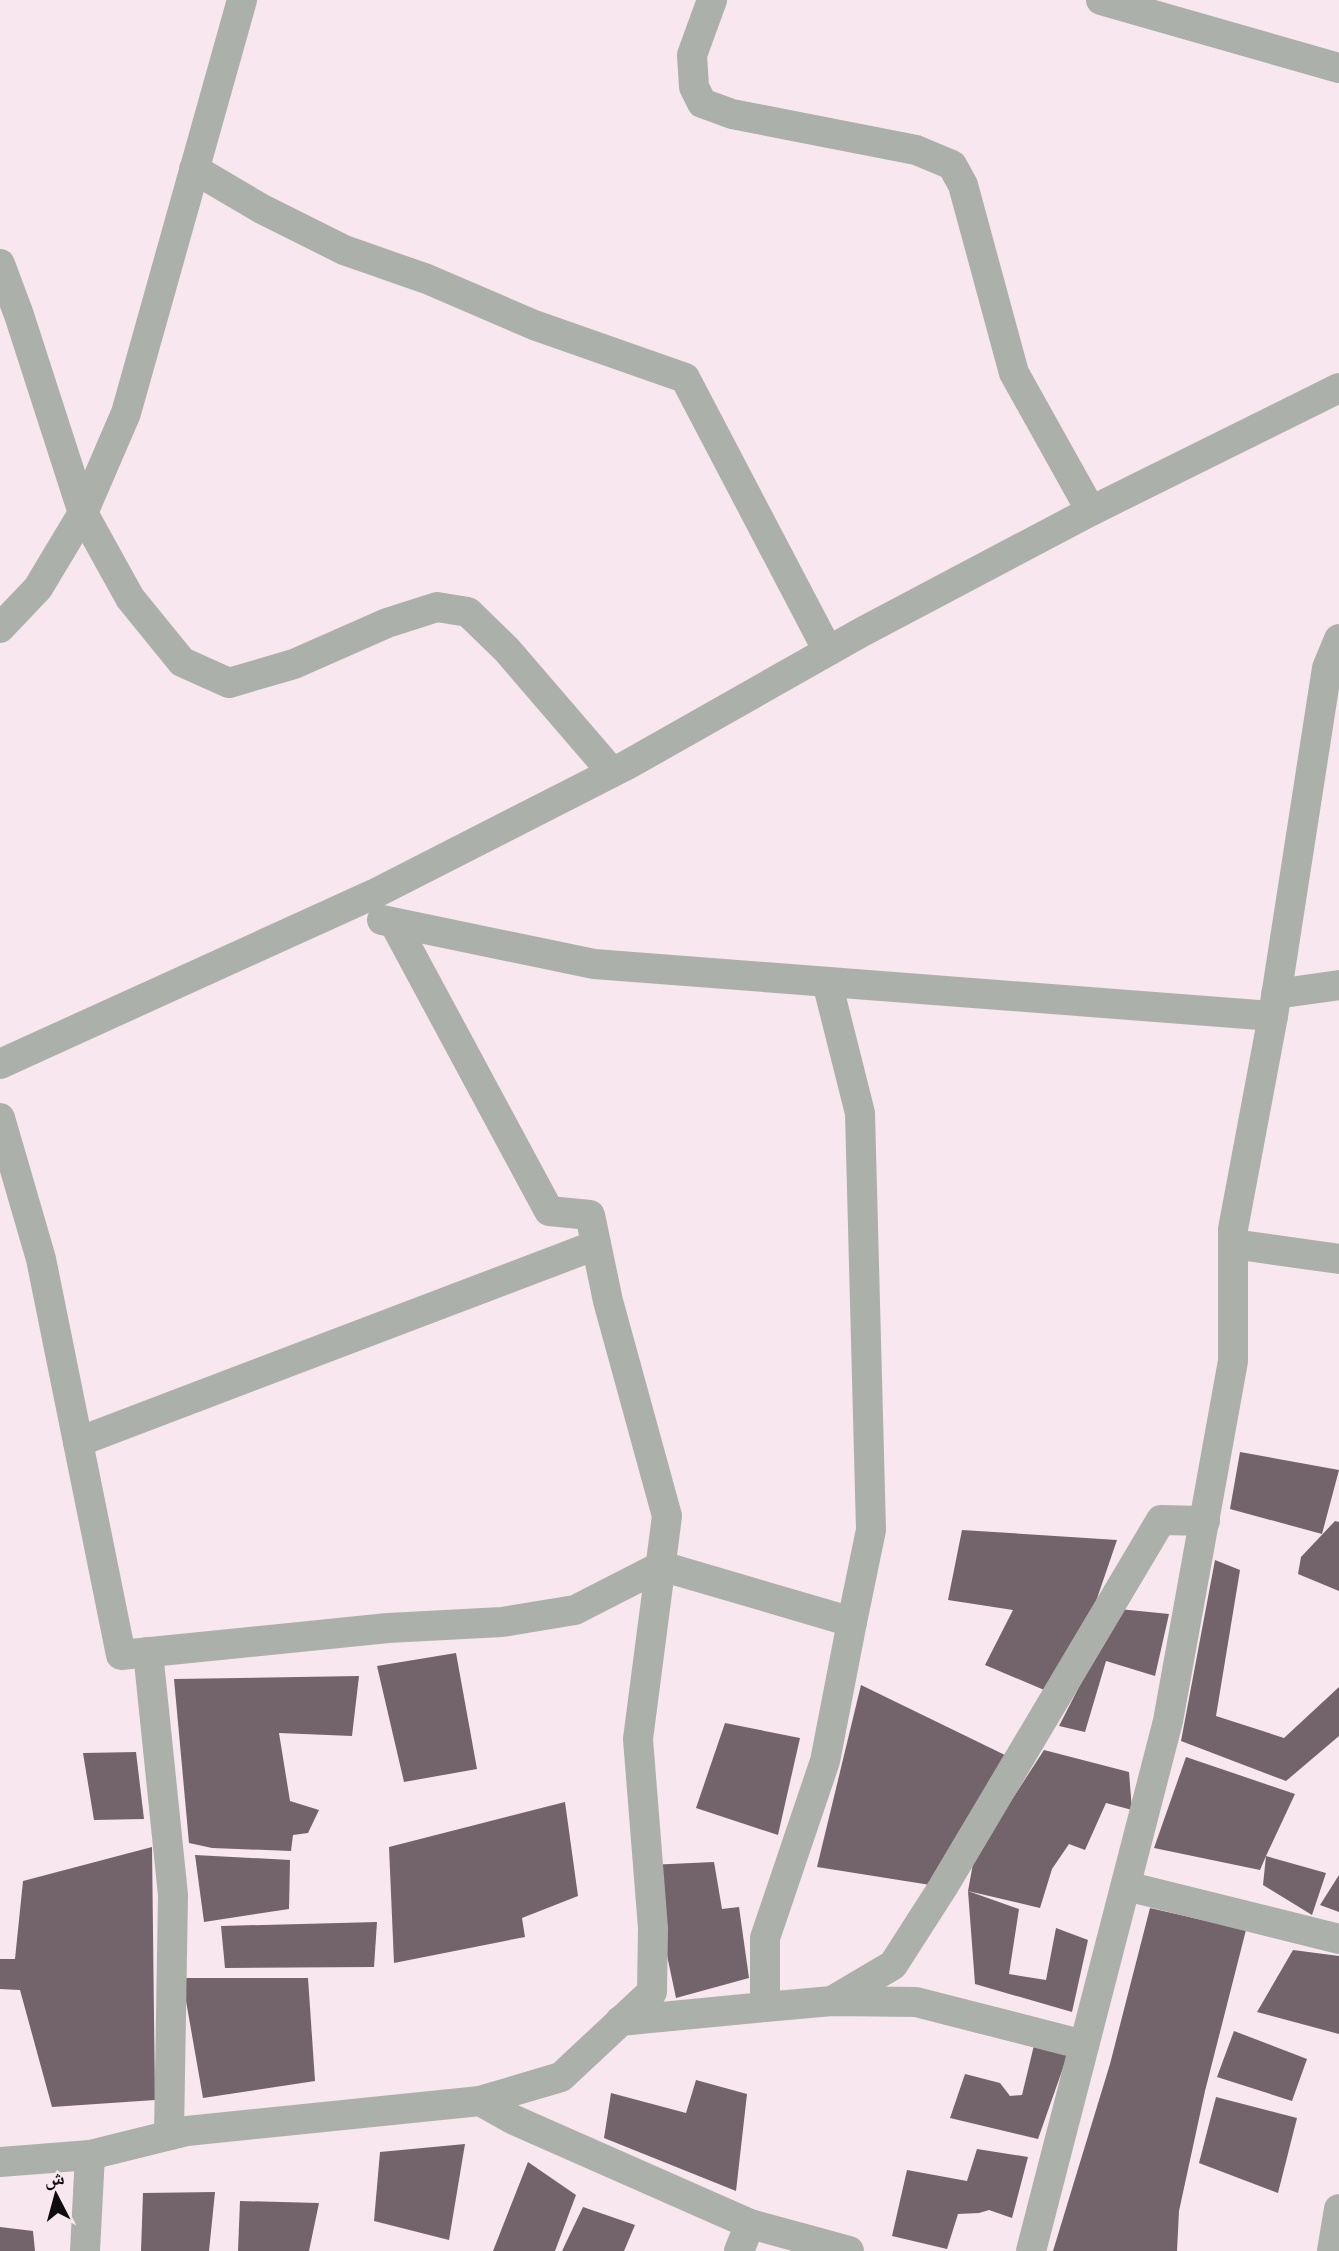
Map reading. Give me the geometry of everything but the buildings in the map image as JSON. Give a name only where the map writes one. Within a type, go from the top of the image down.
[{"type":"street","points":[[0,628],[38,588],[83,513],[126,413],[242,0]]},
{"type":"street","points":[[712,0],[692,55],[694,87],[702,103],[732,114],[916,150],[951,165],[963,185],[1014,373],[1091,511]]},
{"type":"street","points":[[1101,0],[1339,68]]},
{"type":"street","points":[[194,169],[262,209],[344,250],[427,279],[534,325],[685,378],[828,651]]},
{"type":"street","points":[[0,264],[83,513],[130,598],[182,662],[229,683],[294,664],[387,624],[437,607],[468,612],[506,650],[612,772]]},
{"type":"street","points":[[0,1064],[374,894],[612,772],[828,651],[1091,511],[1339,388]]},
{"type":"street","points":[[1031,2251],[1168,1721],[1233,1361],[1233,1229],[1339,639]]},
{"type":"street","points":[[337,911],[594,964],[827,982],[1275,1005],[1333,984],[1339,985]]},
{"type":"street","points":[[0,2162],[90,2155],[187,2131],[480,2101],[561,2077],[652,1992],[653,1928],[638,1739],[667,1516],[608,1301],[590,1215],[549,1211],[394,923]]},
{"type":"street","points":[[765,2007],[765,1938],[825,1761],[871,1530],[860,1114],[827,982]]},
{"type":"street","points":[[0,1118],[41,1259],[121,1655],[401,1627],[502,1622],[575,1610],[661,1566],[852,1622]]},
{"type":"street","points":[[1233,1244],[1339,1259]]},
{"type":"street","points":[[78,1442],[596,1245]]},
{"type":"street","points":[[832,2001],[893,1965],[943,1887],[1161,1520],[1205,1521]]},
{"type":"street","points":[[148,1652],[173,1895],[169,2135]]},
{"type":"street","points":[[1126,1886],[1339,1939]]},
{"type":"street","points":[[620,2021],[832,2001],[916,2002],[1084,2045]]},
{"type":"street","points":[[480,2101],[744,2238],[849,2251]]},
{"type":"street","points":[[85,2251],[90,2155]]},
{"type":"street","points":[[1332,2251],[1339,2209]]}]
